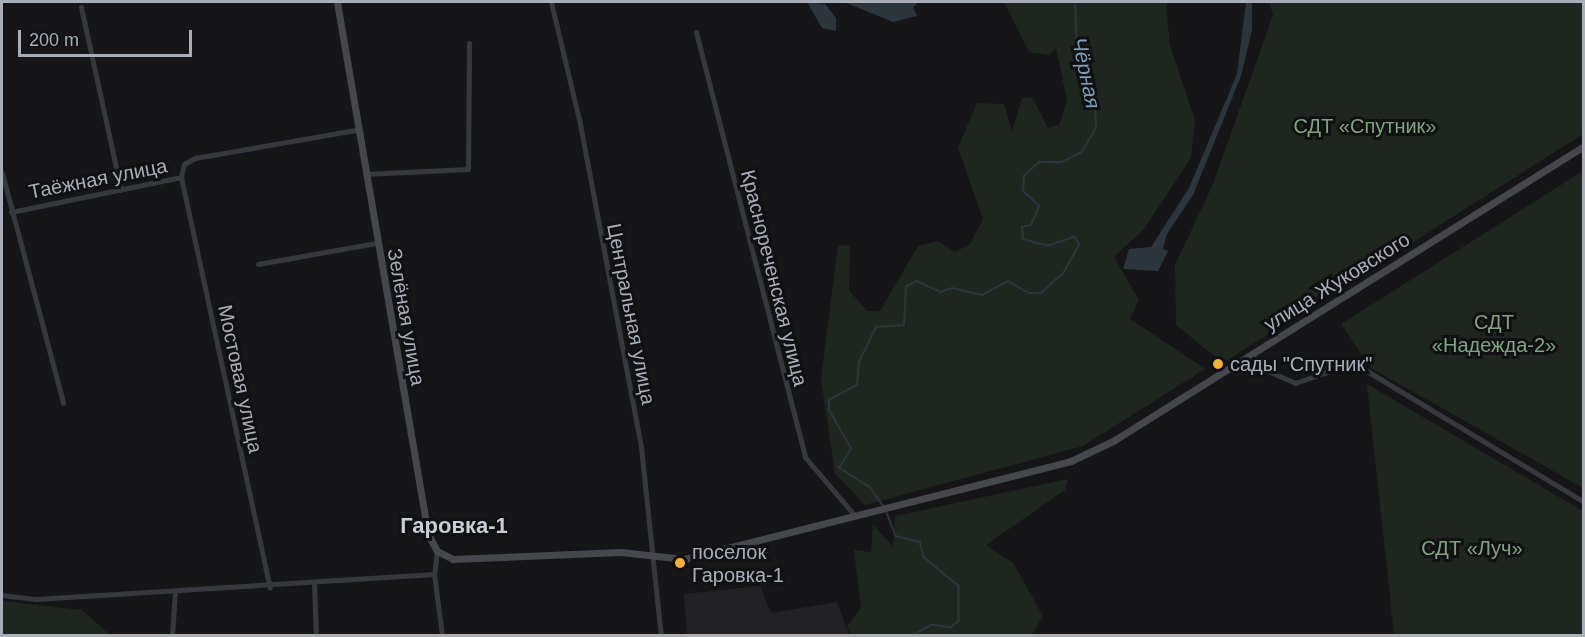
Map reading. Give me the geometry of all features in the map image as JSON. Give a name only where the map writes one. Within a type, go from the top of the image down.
[{"type":"main road","name":"Зелёная улица","points":[[337,2],[356,130],[428,534],[437,551]]},
{"type":"main road","name":"улица Жуковского","points":[[437,551],[466,559],[695,556],[1089,454],[1252,355],[1584,146]]},
{"type":"street","name":"Центральная улица","points":[[551,2],[580,124],[638,435],[661,636]]},
{"type":"street","points":[[81,7],[121,190]]},
{"type":"street","name":"Краснореченская улица","points":[[696,32],[805,457],[855,516]]},
{"type":"street","points":[[364,174],[468,169],[469,43]]},
{"type":"street","name":"Таёжная улица","points":[[11,212],[181,177],[184,164],[195,158],[356,130]]},
{"type":"street","name":"Таёжная улица","points":[[2,173],[63,403]]},
{"type":"street","name":"Мостовая улица","points":[[181,177],[270,587]]},
{"type":"street","points":[[258,264],[376,243]]},
{"type":"street","points":[[1252,355],[1266,370],[1295,383],[1342,368],[1367,371],[1584,502]]},
{"type":"street","name":"Зелёная улица","points":[[437,551],[434,574],[442,636]]},
{"type":"street","points":[[2,595],[314,585],[434,574]]},
{"type":"street","points":[[314,585],[316,636]]},
{"type":"street","points":[[172,636],[175,591]]},
{"type":"shaded area","points":[[807,2],[825,4],[836,18],[836,31],[822,28]]},
{"type":"shaded area","points":[[844,2],[919,2],[913,7],[917,16],[893,22]]},
{"type":"shaded area","points":[[1246,2],[1252,2],[1252,30],[1241,76],[1193,195],[1167,234],[1163,249],[1168,251],[1158,271],[1123,269],[1129,249],[1151,247],[1189,188],[1237,74]]},
{"type":"shaded area","points":[[760,586],[771,613],[837,602],[849,635],[687,635],[684,594]]},
{"type":"green space","points":[[1004,2],[1170,2],[1166,5],[1170,45],[1195,120],[1191,158],[1144,229],[1114,257],[1139,300],[1130,319],[1205,369],[1083,446],[865,505],[835,474],[821,378],[838,245],[850,246],[849,290],[867,311],[880,311],[918,246],[938,241],[955,252],[970,244],[983,219],[958,148],[977,103],[1004,104],[1012,132],[1022,98],[1032,97],[1048,128],[1059,125],[1067,100],[1056,48],[1049,55],[1029,52]]},
{"type":"green space","name":"СДТ «Спутник»","points":[[1269,2],[1583,2],[1583,134],[1223,363],[1176,325],[1175,265],[1213,184],[1273,15]]},
{"type":"green space","name":"СДТ «Надежда-2»","points":[[1583,171],[1583,488],[1371,368],[1341,324]]},
{"type":"green space","name":"СДТ «Луч»","points":[[1367,384],[1583,511],[1583,635],[1394,635]]},
{"type":"green space","points":[[1068,479],[1065,490],[986,545],[1013,563],[1043,616],[1032,635],[851,635],[847,626],[861,608],[854,550],[871,552],[873,525],[893,546],[895,516]]},
{"type":"green space","points":[[2,601],[82,610],[110,635],[2,635]]},
{"type":"waterway","name":"Чёрная","points":[[883,506],[869,487],[839,468],[851,449],[829,410],[829,400],[857,385],[859,362],[876,327],[904,325],[906,287],[917,281],[941,292],[952,288],[982,295],[1008,281],[1029,293],[1041,293],[1064,272],[1079,245],[1075,237],[1049,246],[1035,243],[1023,239],[1022,227],[1031,225],[1039,206],[1023,191],[1024,176],[1039,162],[1062,162],[1082,152],[1096,128],[1095,102],[1077,54],[1075,2]]},
{"type":"waterway","name":"Чёрная","points":[[886,510],[896,536],[920,542],[924,557],[959,586],[959,621],[951,628],[932,625],[912,636]]},
{"type":"place","name":"сады \"Спутник\"","points":[[1218,364]]},
{"type":"place","name":"поселок Гаровка-1","points":[[680,563]]},
{"type":"district","name":"Гаровка-1","points":[[454,526]]}]
